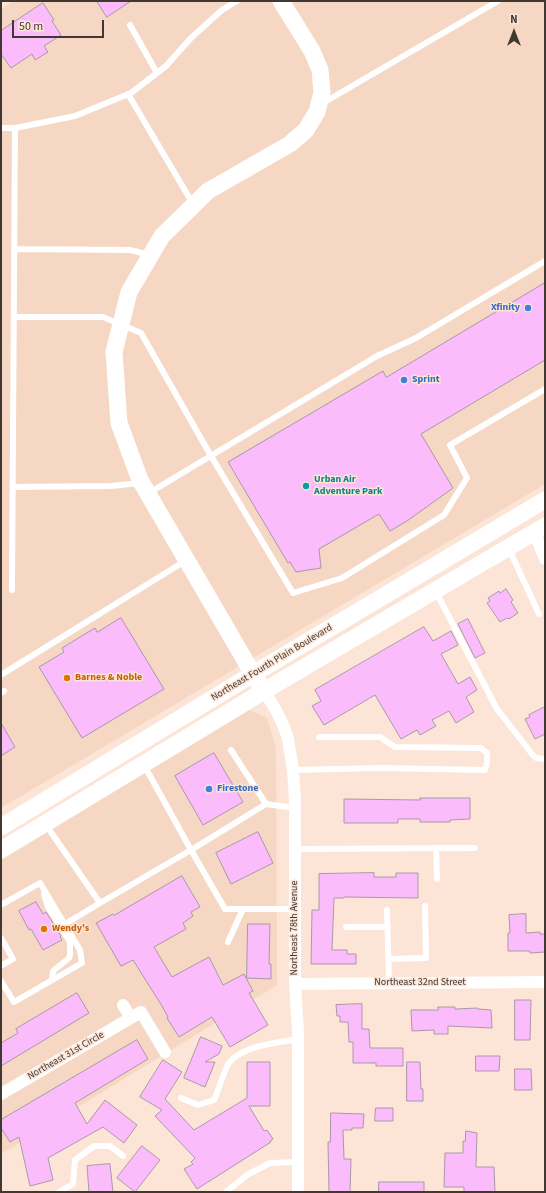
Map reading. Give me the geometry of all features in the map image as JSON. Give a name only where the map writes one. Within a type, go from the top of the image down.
[{"type":"main road","name":"Northeast 78th Avenue","points":[[264,691],[144,488],[119,423],[114,352],[130,292],[162,236],[208,192],[290,144],[306,130],[317,112],[322,92],[320,70],[312,51],[281,1]]},
{"type":"main road","name":"Northeast Fourth Plain Boulevard","points":[[1,827],[253,674],[545,500]]},
{"type":"main road","name":"Northeast Fourth Plain Boulevard","points":[[1,850],[144,765],[264,691],[540,529]]},
{"type":"street","points":[[540,529],[545,559]]},
{"type":"street","name":"Northeast 78th Avenue","points":[[264,691],[276,710],[284,728],[288,739],[293,770],[295,808],[295,984],[298,1039],[298,1192]]},
{"type":"street","name":"Northeast 32nd Street","points":[[295,984],[545,982]]},
{"type":"street","points":[[123,1005],[131,1018],[141,1012],[165,1052]]},
{"type":"street","name":"Northeast 31st Circle","points":[[1,1094],[131,1018]]},
{"type":"lane","points":[[1,128],[15,128],[75,116],[128,94],[166,66],[191,38],[222,10],[237,1]]},
{"type":"lane","points":[[318,105],[498,1]]},
{"type":"lane","points":[[130,24],[157,73]]},
{"type":"lane","points":[[128,94],[194,205]]},
{"type":"lane","points":[[12,590],[15,128]]},
{"type":"lane","points":[[14,249],[130,250],[151,255]]},
{"type":"lane","points":[[12,487],[111,486],[144,488],[211,456],[377,356],[416,338],[545,261]]},
{"type":"lane","points":[[14,317],[103,317],[141,333],[211,456],[293,593],[342,578],[444,515],[467,478],[450,445],[545,389]]},
{"type":"lane","points":[[508,547],[539,614]]},
{"type":"lane","points":[[1,675],[186,560]]},
{"type":"lane","points":[[435,590],[497,709],[532,754],[536,758],[545,759]]},
{"type":"lane","points":[[293,770],[381,768],[485,770],[487,763],[487,753],[481,748],[395,747],[380,736],[318,737]]},
{"type":"lane","points":[[231,750],[266,804]]},
{"type":"lane","points":[[144,765],[225,909],[295,909]]},
{"type":"lane","points":[[65,924],[266,804],[295,808]]},
{"type":"lane","points":[[46,824],[100,904]]},
{"type":"lane","points":[[436,848],[437,879]]},
{"type":"lane","points":[[295,849],[475,848]]},
{"type":"lane","points":[[1,905],[40,883]]},
{"type":"lane","points":[[1,981],[14,1002],[82,963],[80,950],[40,883]]},
{"type":"lane","points":[[40,883],[48,907],[70,942],[69,958],[53,971],[52,980]]},
{"type":"lane","points":[[388,959],[426,958],[425,906]]},
{"type":"lane","points":[[228,942],[243,909]]},
{"type":"lane","points":[[388,910],[389,983]]},
{"type":"lane","points":[[346,928],[388,927]]},
{"type":"lane","points":[[1,940],[13,959],[1,966]]},
{"type":"lane","points":[[181,1098],[198,1105],[214,1100],[228,1064],[239,1053],[261,1046],[298,1039]]},
{"type":"lane","points":[[59,1192],[73,1184],[75,1160],[94,1146],[110,1146],[123,1156]]},
{"type":"lane","points":[[226,1192],[247,1176],[270,1163],[298,1162]]},
{"type":"shaded area","points":[[13,1],[545,1],[545,484],[1,808],[1,9]]},
{"type":"shaded area","points":[[250,710],[267,718],[276,748],[277,985],[3,1153],[1,1148],[1,860]]},
{"type":"building","points":[[97,1],[131,1],[107,17]]},
{"type":"building","points":[[43,3],[54,20],[52,21],[61,35],[44,46],[48,52],[35,60],[32,54],[11,68],[1,54],[1,31]]},
{"type":"building","points":[[545,283],[545,360],[421,434],[453,488],[407,521],[390,531],[379,514],[319,549],[321,568],[296,572],[290,562],[288,563],[228,462],[383,371],[386,377]]},
{"type":"building","points":[[506,589],[513,600],[511,602],[518,613],[509,619],[507,618],[500,622],[487,603],[490,601],[488,598],[499,591],[500,593]]},
{"type":"building","name":"Barnes & Noble","points":[[121,618],[164,689],[82,738],[39,667],[64,652],[62,648],[95,628],[97,632]]},
{"type":"building","points":[[468,619],[485,653],[475,658],[458,624]]},
{"type":"building","points":[[424,627],[433,641],[451,631],[458,645],[441,654],[458,684],[470,677],[477,690],[466,697],[474,712],[456,723],[449,711],[432,720],[436,726],[420,735],[417,730],[401,739],[375,695],[324,725],[312,706],[321,701],[315,690]]},
{"type":"building","points":[[545,707],[545,734],[535,739],[525,719],[530,717],[529,715]]},
{"type":"building","points":[[1,723],[15,747],[1,756]]},
{"type":"building","name":"Firestone","points":[[214,753],[243,802],[203,825],[175,776]]},
{"type":"building","points":[[420,798],[470,798],[470,819],[450,820],[450,822],[420,822],[420,819],[398,819],[398,823],[344,823],[344,799],[420,800]]},
{"type":"building","points":[[258,832],[273,863],[231,884],[216,853]]},
{"type":"building","points":[[374,873],[374,877],[396,877],[396,873],[418,873],[418,898],[334,898],[332,950],[347,950],[347,954],[356,954],[356,964],[311,964],[312,910],[319,910],[319,874]]},
{"type":"building","points":[[182,876],[200,907],[191,912],[193,916],[183,923],[186,929],[154,947],[172,977],[209,957],[223,985],[244,974],[253,991],[249,993],[268,1025],[230,1047],[212,1017],[179,1037],[167,1018],[168,1017],[162,1006],[133,960],[121,966],[96,923],[113,914],[114,915]]},
{"type":"building","name":"Wendy's","points":[[36,902],[43,914],[46,912],[62,940],[43,950],[31,929],[29,930],[19,911]]},
{"type":"building","points":[[526,914],[526,933],[540,932],[540,934],[545,934],[545,952],[530,953],[530,951],[508,951],[508,933],[510,933],[509,915]]},
{"type":"building","points":[[248,924],[270,924],[269,964],[271,964],[271,979],[247,978]]},
{"type":"building","points":[[77,993],[89,1013],[1,1066],[1,1043],[18,1033],[16,1029]]},
{"type":"building","points":[[515,1000],[531,1000],[530,1040],[515,1040]]},
{"type":"building","points":[[362,1004],[362,1029],[369,1029],[370,1048],[403,1048],[403,1066],[376,1066],[376,1063],[353,1063],[353,1042],[349,1042],[348,1022],[340,1022],[340,1016],[337,1016],[336,1005]]},
{"type":"building","points":[[438,1007],[455,1007],[455,1009],[478,1008],[491,1010],[492,1028],[448,1026],[448,1034],[434,1034],[434,1030],[412,1031],[411,1010],[438,1010]]},
{"type":"building","points":[[201,1037],[222,1046],[219,1054],[205,1062],[215,1062],[205,1087],[184,1078]]},
{"type":"building","points":[[137,1040],[148,1059],[75,1103],[87,1124],[105,1100],[137,1125],[124,1143],[103,1127],[48,1158],[53,1180],[30,1186],[19,1137],[10,1142],[1,1128],[1,1120]]},
{"type":"building","points":[[476,1056],[500,1056],[499,1071],[476,1071]]},
{"type":"building","points":[[163,1060],[182,1072],[165,1099],[194,1130],[247,1098],[247,1062],[270,1062],[270,1106],[249,1106],[264,1131],[267,1130],[273,1139],[270,1141],[271,1142],[197,1189],[184,1169],[193,1164],[191,1162],[195,1158],[155,1116],[162,1110],[140,1097]]},
{"type":"building","points":[[407,1062],[420,1062],[423,1101],[407,1101]]},
{"type":"building","points":[[515,1069],[531,1069],[532,1090],[515,1090]]},
{"type":"building","points":[[376,1108],[393,1108],[393,1121],[375,1121]]},
{"type":"building","points":[[331,1113],[364,1114],[363,1128],[343,1130],[344,1159],[351,1159],[350,1192],[329,1192],[328,1142],[330,1142]]},
{"type":"building","points":[[466,1131],[477,1133],[476,1167],[494,1167],[495,1192],[464,1192],[464,1187],[444,1187],[445,1153],[463,1153],[463,1141],[465,1141]]},
{"type":"building","points":[[142,1146],[160,1160],[135,1192],[117,1178]]},
{"type":"building","points":[[110,1164],[113,1192],[89,1192],[87,1166]]},
{"type":"building","points":[[379,1182],[424,1182],[424,1192],[379,1192]]},
{"type":"place","name":"Xfinity","points":[[528,308]]},
{"type":"place","name":"Sprint","points":[[404,380]]},
{"type":"place","name":"Urban Air Adventure Park","points":[[306,486]]},
{"type":"place","name":"Barnes & Noble","points":[[67,678]]},
{"type":"place","name":"Firestone","points":[[209,789]]},
{"type":"place","name":"Wendy's","points":[[44,929]]}]
